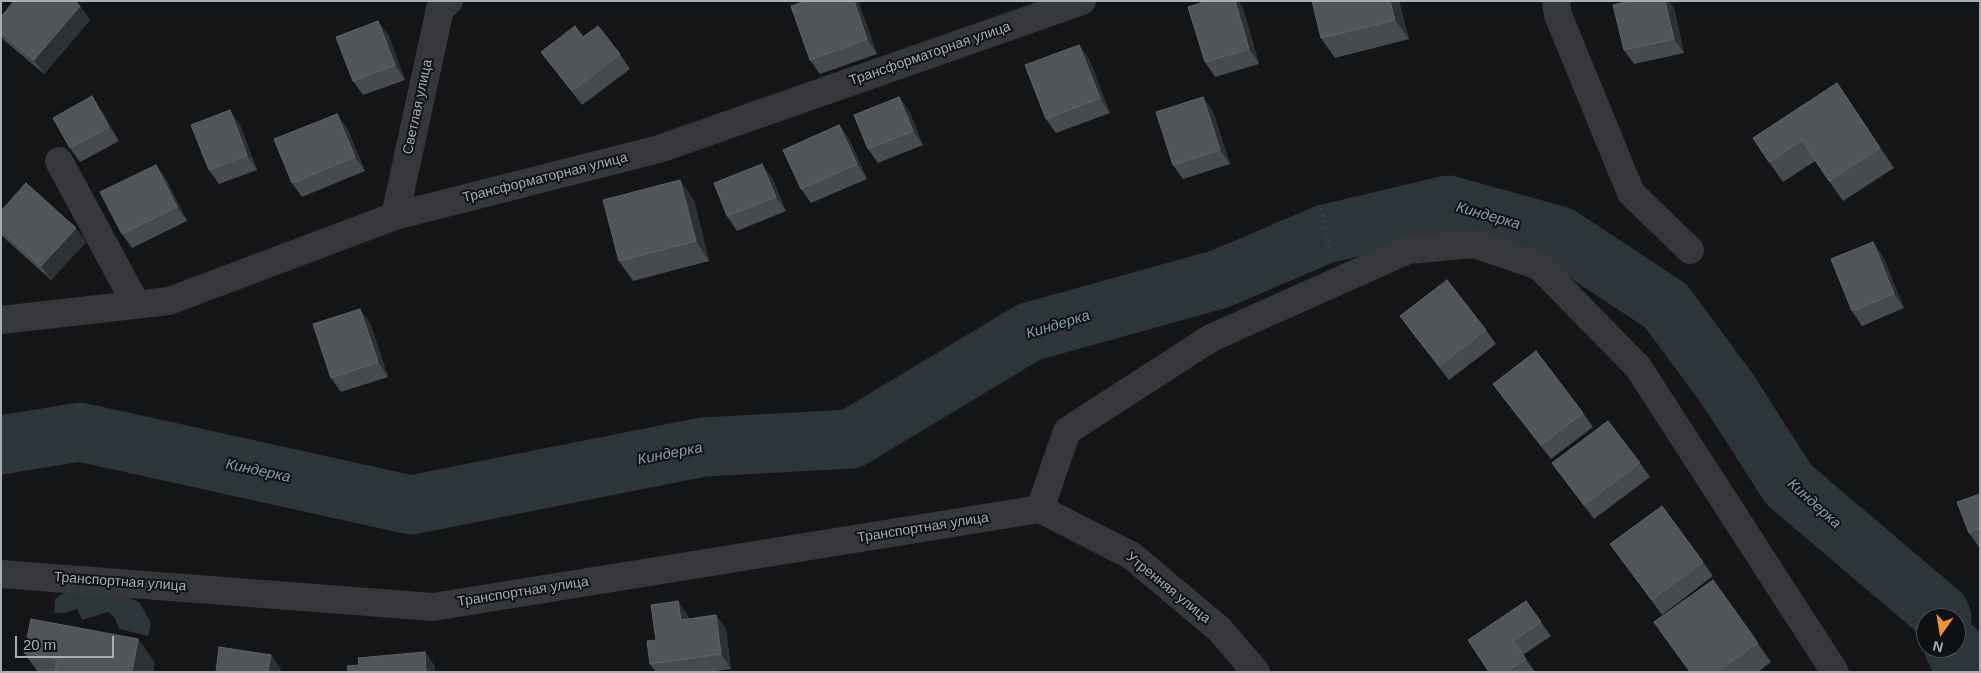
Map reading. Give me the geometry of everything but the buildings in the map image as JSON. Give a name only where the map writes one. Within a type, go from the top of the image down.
[{"type":"street","name":"Светлая улица","points":[[395,216],[440,9],[449,1]]},
{"type":"street","name":"Трансформаторная улица","points":[[1,320],[168,301],[395,216],[659,149],[1082,1]]},
{"type":"street","points":[[1556,1],[1558,16],[1631,193],[1690,250]]},
{"type":"street","points":[[59,162],[136,304]]},
{"type":"street","points":[[1040,509],[1067,431],[1211,338],[1408,250],[1474,244],[1539,266],[1638,367],[1835,672]]},
{"type":"street","name":"Транспортная улица","points":[[1,574],[433,607],[1040,509]]},
{"type":"street","name":"Утренняя улица","points":[[1040,509],[1132,556],[1219,629],[1256,672]]},
{"type":"path","points":[[1321,208],[1336,282]]},
{"type":"shaded area","points":[[66,591],[127,597],[139,602],[151,623],[148,636],[119,629],[115,618],[108,612],[82,620],[77,609],[66,613],[54,613],[55,599]]},
{"type":"waterway","name":"Киндерка","points":[[1,445],[80,432],[411,505],[703,447],[851,439],[1029,332],[1220,279],[1325,234],[1448,205],[1560,236],[1666,306],[1728,390],[1789,485],[1934,608]]},
{"type":"waterway","name":"Киндерка","points":[[1959,658],[1965,672]]}]
